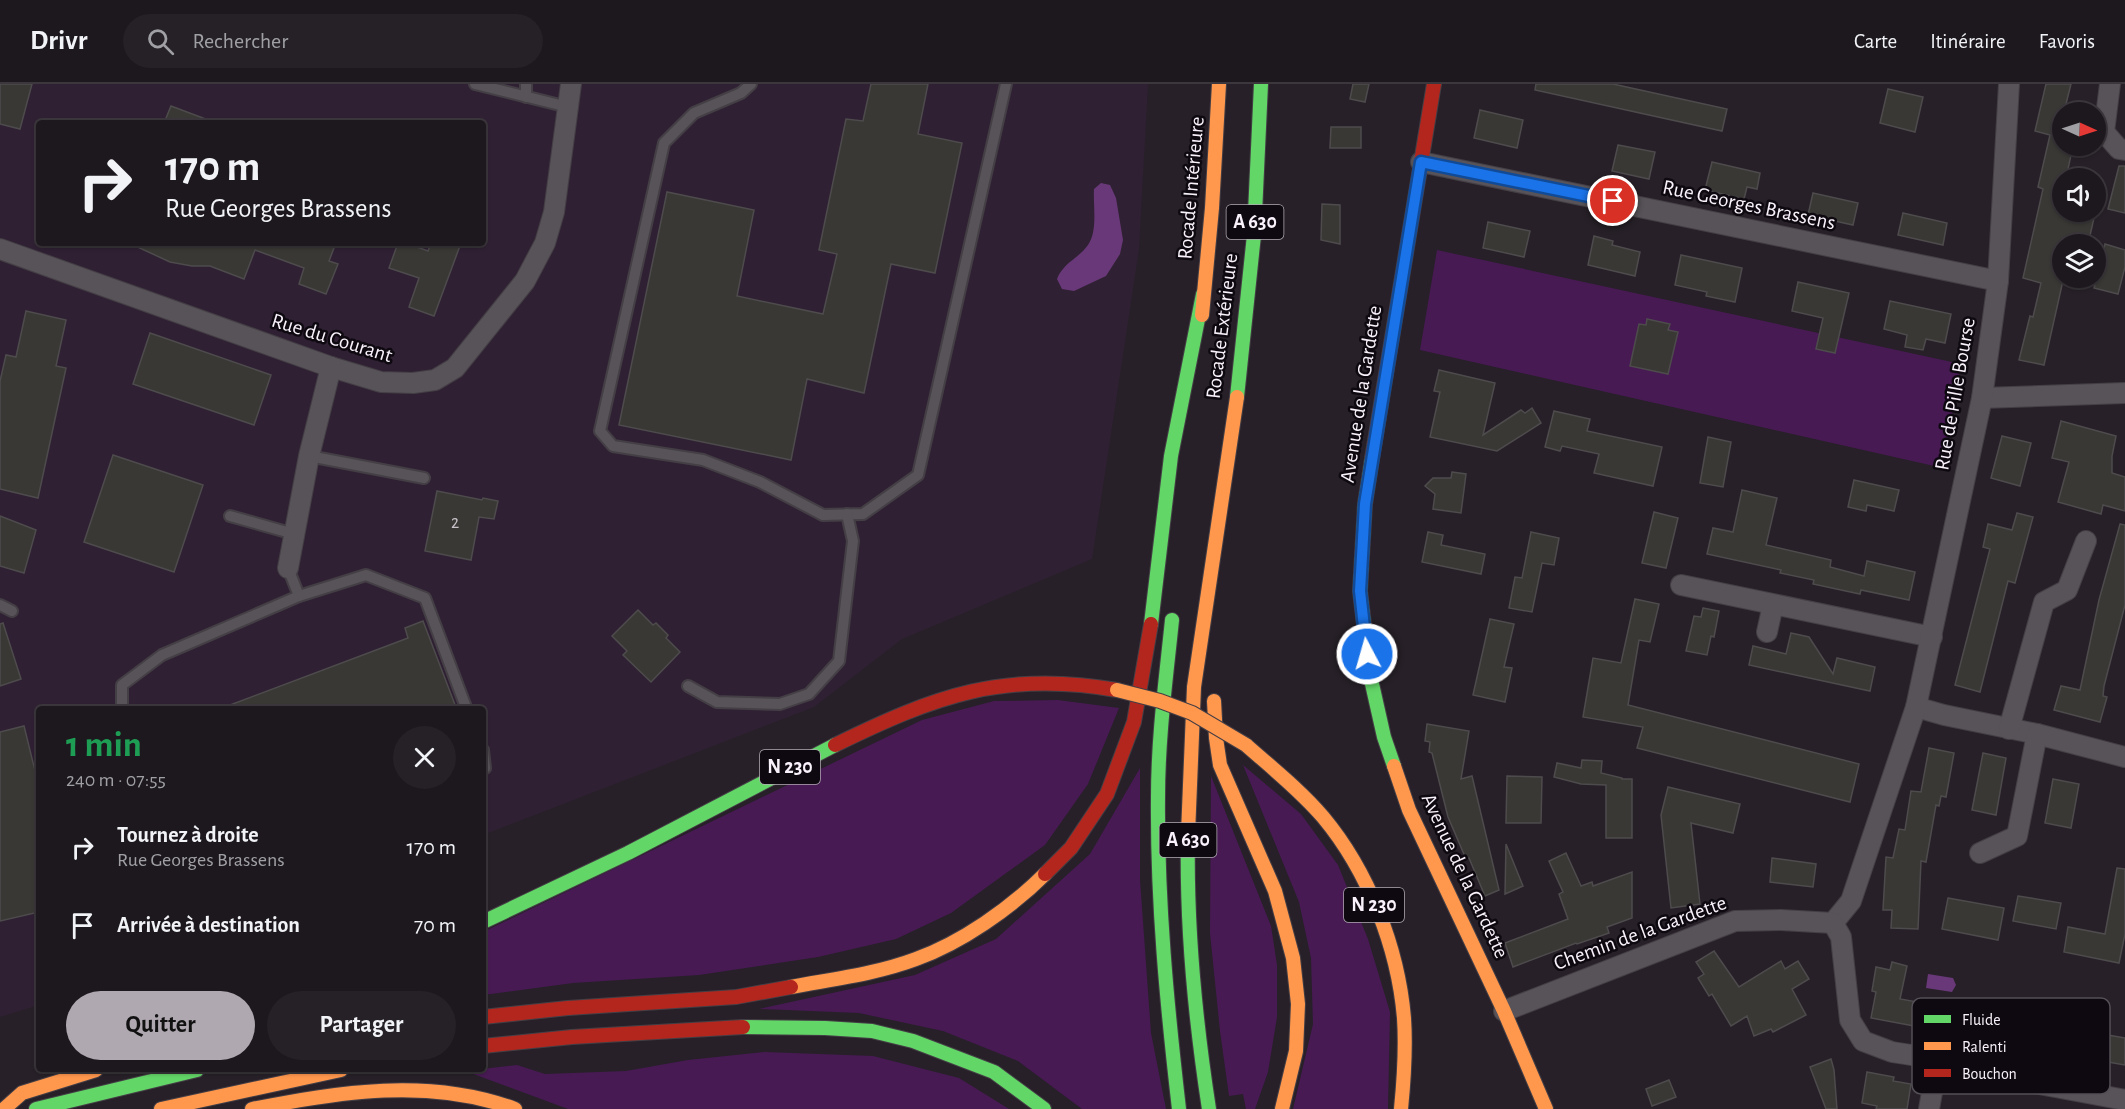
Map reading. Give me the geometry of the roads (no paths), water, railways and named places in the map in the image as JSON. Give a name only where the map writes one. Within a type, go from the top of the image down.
[{"type":"main road","name":"Rocade Intérieure","points":[[1203,294],[1212,208],[1219,84]]},
{"type":"main road","name":"Rocade Extérieure","points":[[1211,572],[1249,290],[1256,208],[1261,84]]},
{"type":"main road","name":"Avenue de la Gardette","points":[[1434,84],[1365,504],[1360,591],[1370,675],[1384,737],[1409,810],[1504,1011],[1546,1109]]},
{"type":"main road","name":"A 630","points":[[1196,403],[1203,294]]},
{"type":"main road","points":[[486,1017],[568,1008],[736,997],[873,972],[917,959],[992,919],[1033,886],[1071,848],[1107,794],[1134,722],[1149,639],[1171,456],[1203,294]]},
{"type":"main road","name":"A 630","points":[[1209,1109],[1194,983],[1188,861],[1190,739],[1194,687],[1211,572]]},
{"type":"main road","points":[[1211,572],[1213,651]]},
{"type":"main road","name":"A 630","points":[[1173,610],[1161,726],[1158,795],[1159,875],[1165,983],[1179,1109]]},
{"type":"main road","name":"N 230","points":[[486,921],[668,832],[808,757],[892,717],[941,699],[993,686],[1034,682],[1074,683],[1117,690],[1152,698],[1202,718],[1246,745],[1295,786],[1332,828],[1365,882],[1385,934],[1400,987],[1404,1032],[1401,1109]]},
{"type":"main road","points":[[1214,684],[1217,750],[1222,772],[1271,881],[1287,925],[1295,968],[1298,1008],[1296,1054],[1282,1109]]},
{"type":"main road","points":[[486,1046],[572,1037],[735,1027],[825,1028],[872,1032],[914,1041],[994,1072],[1044,1109]]},
{"type":"main road","points":[[4,1109],[22,1093],[90,1072]]},
{"type":"main road","points":[[36,1109],[189,1072]]},
{"type":"main road","points":[[161,1109],[332,1072]]},
{"type":"main road","points":[[252,1109],[318,1096],[373,1090],[418,1089],[496,1102],[515,1109]]},
{"type":"street","name":"Rue du Courant","points":[[0,249],[331,367],[381,382],[413,383],[435,380],[455,368],[525,281],[545,243],[554,212],[571,84]]},
{"type":"street","name":"Rue de Pille Bourse","points":[[1833,923],[1851,901],[1916,707],[1982,398],[1998,281],[2008,84]]},
{"type":"street","points":[[2110,84],[2104,132],[2119,149],[2125,150]]},
{"type":"street","name":"Rue Georges Brassens","points":[[1421,162],[1998,281]]},
{"type":"street","points":[[288,568],[309,456],[331,367]]},
{"type":"street","points":[[1982,398],[2125,393]]},
{"type":"street","points":[[2009,729],[2044,602],[2067,590],[2086,541]]},
{"type":"street","points":[[1681,585],[1932,637]]},
{"type":"street","points":[[1767,632],[1773,605]]},
{"type":"street","points":[[1916,707],[2037,734],[2125,757]]},
{"type":"street","points":[[1980,853],[2017,836],[2037,734]]},
{"type":"street","name":"Chemin de la Gardette","points":[[1504,1011],[1735,921],[1781,920],[1833,923]]},
{"type":"street","points":[[1833,923],[1841,937],[1850,1020],[1863,1041],[1892,1052],[1912,1055]]},
{"type":"street","points":[[1929,1109],[1932,1094]]},
{"type":"street","points":[[2093,1094],[2125,1100]]},
{"type":"lane","points":[[475,84],[568,107]]},
{"type":"lane","points":[[526,84],[526,97]]},
{"type":"lane","points":[[751,84],[741,93],[694,113],[664,142],[600,431],[613,446],[703,460],[760,482],[823,515],[863,514],[918,475],[1006,84]]},
{"type":"lane","points":[[309,456],[424,478]]},
{"type":"lane","points":[[688,686],[717,702],[780,704],[810,694],[839,661],[853,541],[848,514]]},
{"type":"lane","points":[[230,516],[294,534]]},
{"type":"lane","points":[[288,568],[299,596]]},
{"type":"lane","points":[[122,706],[122,685],[162,655],[299,596],[366,575],[425,598],[466,706]]},
{"type":"lane","points":[[0,605],[12,611]]}]
